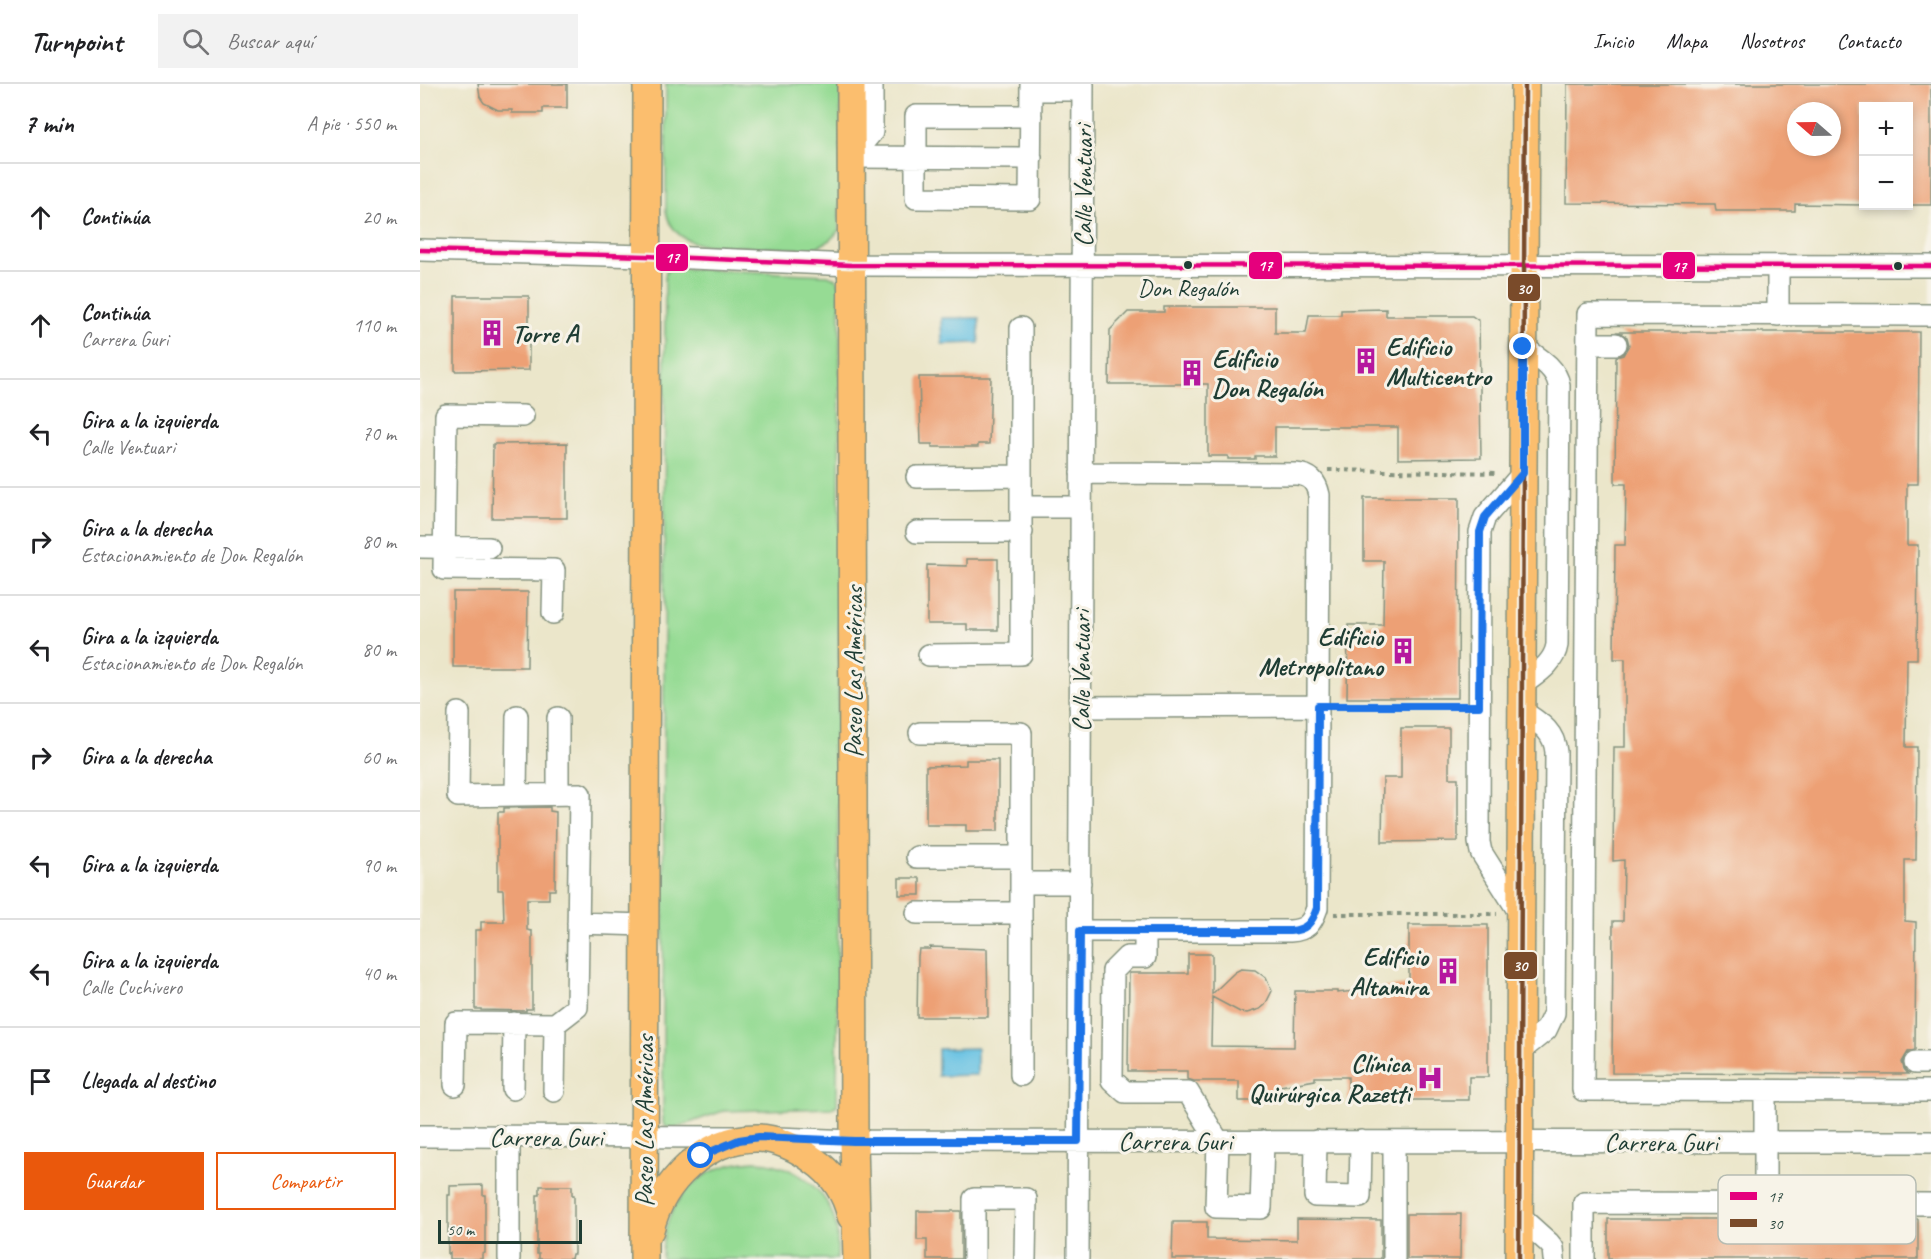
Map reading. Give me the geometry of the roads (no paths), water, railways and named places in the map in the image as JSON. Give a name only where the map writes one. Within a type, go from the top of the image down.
[{"type":"main road","name":"Paseo Las Américas","points":[[644,1258],[647,84]]},
{"type":"main road","name":"Paseo Las Américas","points":[[851,84],[854,1141],[857,1251]]},
{"type":"main road","points":[[1519,1259],[1525,84]]},
{"type":"main road","points":[[644,1258],[652,1221],[669,1185],[701,1156],[739,1140],[759,1137],[803,1152],[822,1167],[838,1185],[848,1204],[857,1251]]},
{"type":"street","points":[[851,158],[872,132],[872,84]]},
{"type":"street","points":[[1031,116],[916,116],[916,198],[1030,199],[1031,158],[1031,116],[1031,87],[1083,87]]},
{"type":"street","name":"Calle Ventuari","points":[[1078,1259],[1083,87]]},
{"type":"street","points":[[851,158],[1031,158]]},
{"type":"street","points":[[420,250],[646,256],[851,265],[1931,266]]},
{"type":"street","points":[[1778,315],[1779,266]]},
{"type":"street","points":[[1931,315],[1588,314],[1582,1090],[1931,1091]]},
{"type":"street","points":[[929,655],[1021,654],[1021,328]]},
{"type":"street","points":[[1588,344],[1616,344]]},
{"type":"street","points":[[1520,1051],[1546,1030],[1554,1013],[1555,741],[1522,698],[1556,653],[1559,385],[1558,377],[1553,370],[1523,347]]},
{"type":"street","points":[[523,416],[446,415],[444,569],[554,570],[553,613]]},
{"type":"street","points":[[1080,931],[1300,930],[1306,928],[1315,913],[1318,706],[1318,495],[1314,481],[1305,475],[1082,473]]},
{"type":"street","points":[[1521,915],[1480,849],[1479,706],[1480,532],[1485,517],[1523,473]]},
{"type":"street","points":[[917,477],[1021,476]]},
{"type":"street","points":[[1022,507],[1081,507]]},
{"type":"street","points":[[917,532],[1022,532]]},
{"type":"street","points":[[420,547],[489,548]]},
{"type":"street","points":[[1557,633],[1586,633]]},
{"type":"street","points":[[1080,706],[1318,706]]},
{"type":"street","points":[[455,1085],[456,1023],[555,1024],[577,1007],[580,794],[458,796],[459,713]]},
{"type":"street","points":[[516,795],[517,716]]},
{"type":"street","points":[[558,718],[558,794]]},
{"type":"street","points":[[920,733],[1021,733],[1021,1075]]},
{"type":"street","points":[[917,857],[1021,857]]},
{"type":"street","points":[[1021,883],[1080,883]]},
{"type":"street","points":[[917,913],[1021,912]]},
{"type":"street","points":[[578,923],[645,925]]},
{"type":"street","points":[[1145,931],[1145,957],[1127,957],[1113,972],[1112,1080],[1125,1092],[1188,1092],[1218,1141],[1216,1207],[1261,1208],[1263,1141]]},
{"type":"street","points":[[513,1089],[514,1023]]},
{"type":"street","points":[[554,1091],[555,1024]]},
{"type":"street","points":[[1765,1175],[1766,1091]]},
{"type":"street","name":"Carrera Guri","points":[[420,1136],[759,1137],[854,1141],[1931,1142]]},
{"type":"street","points":[[509,1137],[509,1259]]},
{"type":"street","points":[[1316,1141],[1315,1196],[1360,1197],[1361,1141]]},
{"type":"street","points":[[1394,1142],[1394,1259]]},
{"type":"street","points":[[974,1259],[974,1199],[1026,1199],[1025,1259]]},
{"type":"street","points":[[1584,1259],[1584,1203],[1630,1211],[1718,1206]]},
{"type":"street","points":[[1916,1207],[1931,1204]]},
{"type":"street","points":[[1520,1216],[1553,1248],[1554,1259]]},
{"type":"water","points":[[941,318],[979,318],[979,343],[942,344]]},
{"type":"water","points":[[977,1048],[977,1075],[938,1076],[938,1049]]},
{"type":"place","name":"Don Regalón","points":[[1188,265]]},
{"type":"place","name":"Torre A","points":[[492,333]]},
{"type":"place","name":"Edificio Multicentro","points":[[1366,361]]},
{"type":"place","name":"Edificio Don Regalón","points":[[1192,373]]},
{"type":"place","name":"Edificio Metropolitano","points":[[1403,651]]},
{"type":"place","name":"Edificio Altamira","points":[[1448,971]]},
{"type":"place","name":"Clínica Quirúrgica Razetti","points":[[1430,1078]]}]
